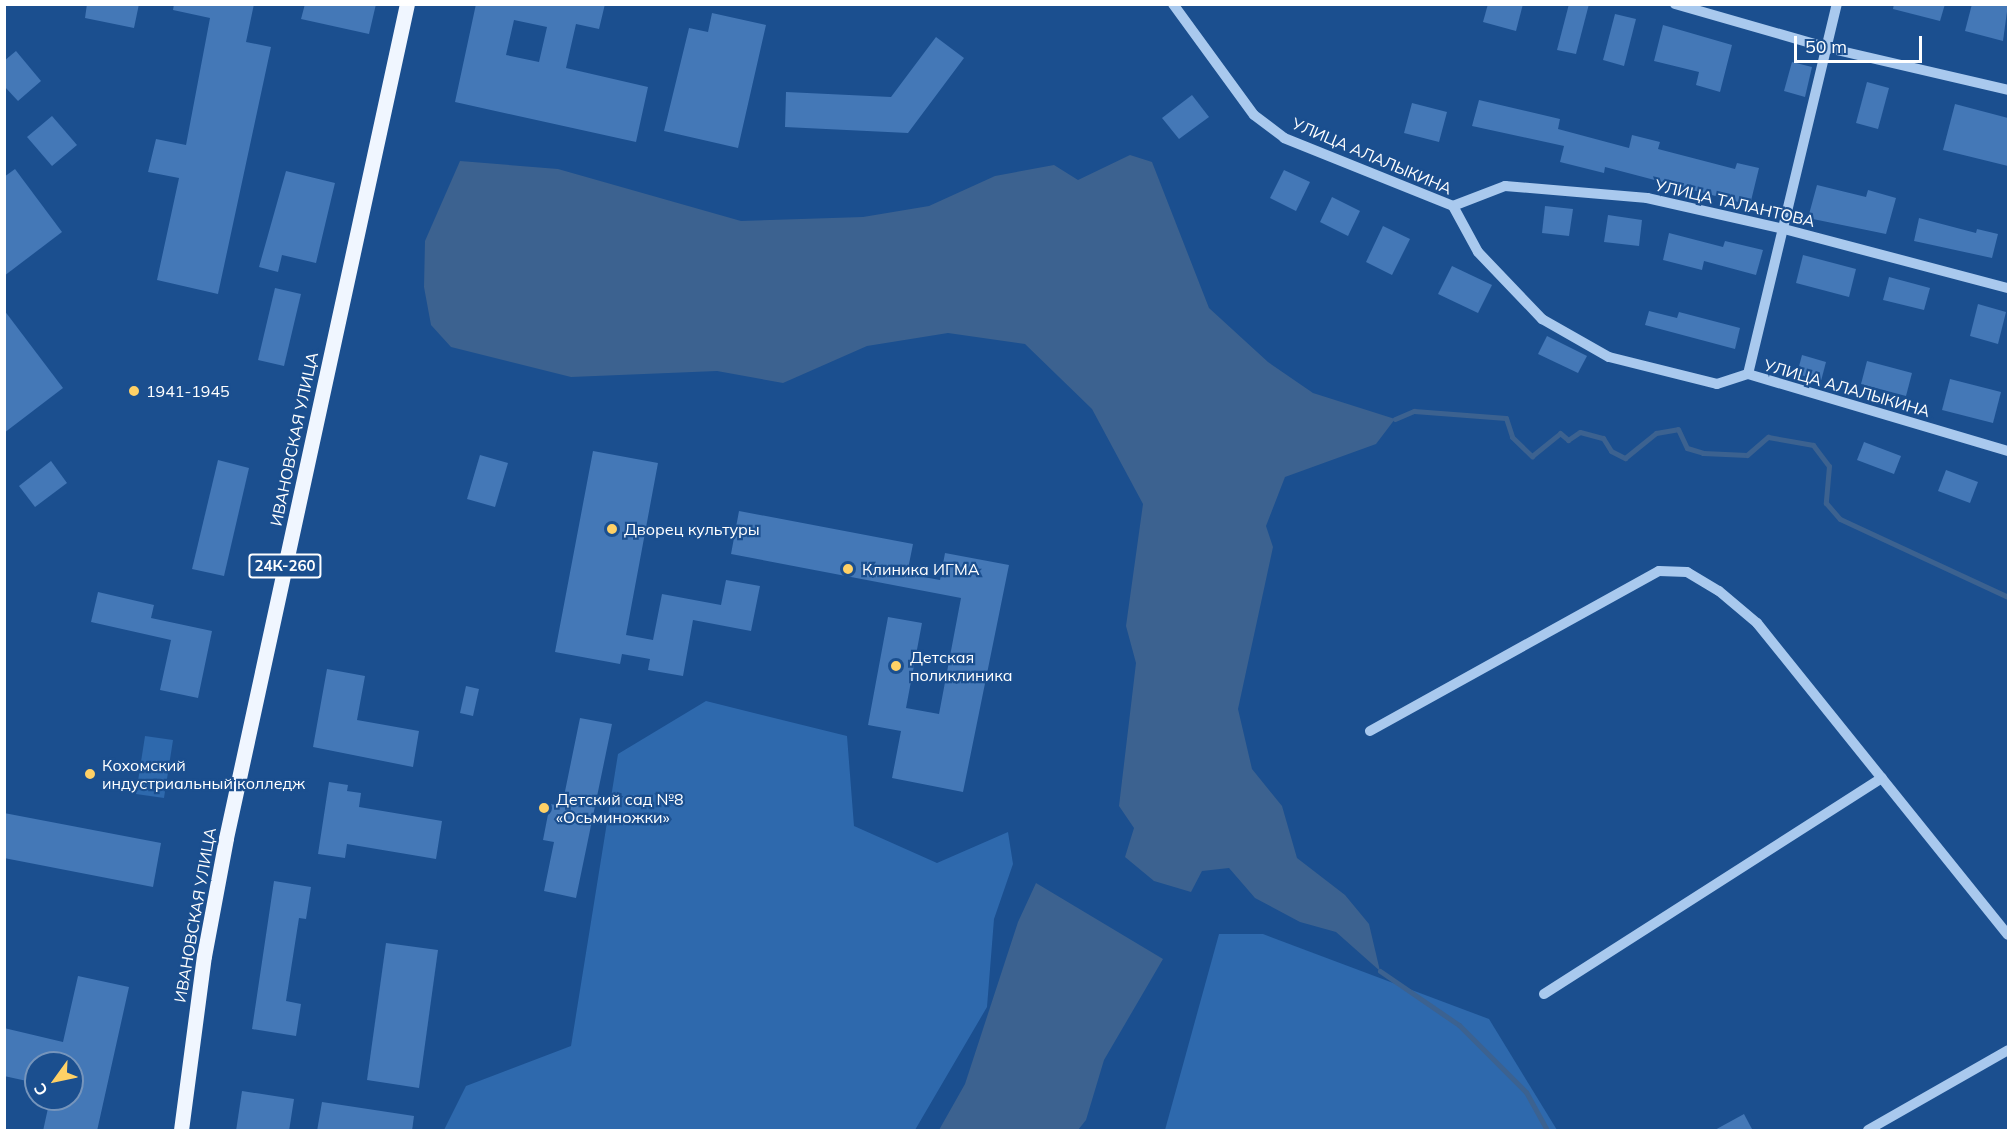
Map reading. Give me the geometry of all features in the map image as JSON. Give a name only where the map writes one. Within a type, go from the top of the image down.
[{"type":"main road","name":"ИВАНОВСКАЯ УЛИЦА","points":[[181,1131],[204,956],[226,838],[407,4]]},
{"type":"street","name":"УЛИЦА АЛАЛЫКИНА","points":[[1173,4],[1254,115],[1284,138],[1454,206],[1478,252],[1542,319],[1609,357],[1717,384],[1748,374],[2008,451]]},
{"type":"street","points":[[1675,4],[1828,48],[2008,90]]},
{"type":"street","points":[[1748,374],[1837,4]]},
{"type":"street","name":"УЛИЦА ТАЛАНТОВА","points":[[1454,206],[1505,186],[1647,198],[1784,229],[2008,288]]},
{"type":"street","points":[[1370,731],[1659,571],[1687,572],[1719,591],[1757,623],[2008,935]]},
{"type":"street","points":[[1544,993],[1882,778]]},
{"type":"street","points":[[1868,1131],[2008,1050]]},
{"type":"shaded area","points":[[1130,155],[1152,162],[1209,308],[1268,362],[1313,393],[1395,419],[1376,444],[1285,477],[1266,526],[1273,547],[1238,709],[1252,769],[1282,806],[1297,858],[1345,895],[1369,924],[1380,971],[1336,932],[1300,922],[1255,898],[1229,868],[1202,871],[1191,892],[1154,881],[1125,857],[1134,828],[1119,806],[1136,663],[1126,626],[1143,504],[1092,409],[1025,344],[948,333],[867,346],[783,383],[717,371],[571,377],[451,347],[431,325],[424,287],[425,241],[460,161],[558,169],[741,221],[863,217],[929,206],[995,176],[1054,165],[1078,180]]},
{"type":"shaded area","points":[[706,701],[847,736],[854,826],[937,863],[1008,832],[1013,864],[994,919],[987,1007],[915,1130],[444,1130],[466,1086],[571,1046],[618,754]]},
{"type":"shaded area","points":[[145,736],[173,740],[164,798],[136,794]]},
{"type":"shaded area","points":[[1036,883],[1163,959],[1104,1060],[1086,1120],[1078,1130],[939,1130],[965,1084],[1018,922]]},
{"type":"shaded area","points":[[1219,934],[1263,934],[1489,1019],[1557,1130],[1165,1130]]},
{"type":"building","points":[[87,4],[139,4],[134,28],[85,18]]},
{"type":"building","points":[[174,4],[254,4],[246,42],[271,47],[218,294],[157,280],[179,178],[148,172],[156,139],[186,145],[210,18],[173,10]]},
{"type":"building","points":[[305,4],[376,4],[369,34],[301,19]]},
{"type":"building","points":[[476,4],[605,4],[599,29],[576,24],[566,68],[648,87],[636,142],[455,102]],"holes":[[[514,20],[547,27],[539,62],[506,55]]]},
{"type":"building","points":[[1488,4],[1523,4],[1516,31],[1483,22]]},
{"type":"building","points":[[1569,4],[1589,4],[1576,54],[1557,50]]},
{"type":"building","points":[[1894,4],[1945,4],[1940,21],[1893,9]]},
{"type":"building","points":[[1972,4],[2008,4],[2003,41],[1965,31]]},
{"type":"building","points":[[712,13],[766,25],[738,148],[664,131],[689,28],[708,32]]},
{"type":"building","points":[[1615,14],[1636,19],[1624,66],[1603,60]]},
{"type":"building","points":[[1663,25],[1732,45],[1720,92],[1696,85],[1699,72],[1654,61]]},
{"type":"building","points":[[936,37],[964,58],[908,133],[785,127],[786,92],[891,97]]},
{"type":"building","points":[[16,51],[41,81],[18,101],[4,86],[4,61]]},
{"type":"building","points":[[1792,62],[1812,67],[1805,97],[1784,91]]},
{"type":"building","points":[[1867,82],[1889,88],[1878,129],[1856,123]]},
{"type":"building","points":[[1192,95],[1209,117],[1179,139],[1162,118]]},
{"type":"building","points":[[1479,100],[1560,119],[1558,129],[1629,148],[1632,135],[1660,142],[1658,149],[1735,169],[1737,163],[1759,168],[1750,205],[1605,167],[1604,173],[1560,162],[1564,146],[1472,126]]},
{"type":"building","points":[[1412,103],[1447,112],[1439,142],[1404,133]]},
{"type":"building","points":[[1955,104],[2008,118],[2008,166],[1943,150]]},
{"type":"building","points":[[52,116],[77,145],[52,166],[27,137]]},
{"type":"building","points":[[15,169],[62,232],[4,276],[4,177]]},
{"type":"building","points":[[1284,170],[1310,182],[1296,211],[1270,198]]},
{"type":"building","points":[[286,171],[335,183],[316,263],[282,255],[278,272],[259,267]]},
{"type":"building","points":[[1817,185],[1866,197],[1868,190],[1896,198],[1886,234],[1808,218]]},
{"type":"building","points":[[1332,197],[1360,211],[1348,236],[1320,222]]},
{"type":"building","points":[[1545,206],[1573,209],[1569,236],[1542,233]]},
{"type":"building","points":[[1608,215],[1642,220],[1639,246],[1604,242]]},
{"type":"building","points":[[1919,218],[1976,233],[1977,229],[1998,234],[1992,258],[1914,241]]},
{"type":"building","points":[[1383,226],[1410,239],[1392,275],[1366,262]]},
{"type":"building","points":[[1669,233],[1723,247],[1725,241],[1763,250],[1756,275],[1704,261],[1702,270],[1663,260]]},
{"type":"building","points":[[1803,255],[1856,269],[1849,297],[1796,283]]},
{"type":"building","points":[[1452,266],[1492,285],[1478,313],[1438,294]]},
{"type":"building","points":[[1889,277],[1930,288],[1924,310],[1883,300]]},
{"type":"building","points":[[275,288],[301,294],[284,366],[258,360]]},
{"type":"building","points":[[1978,304],[2006,312],[1998,344],[1970,336]]},
{"type":"building","points":[[4,310],[63,388],[4,433]]},
{"type":"building","points":[[1649,311],[1677,318],[1679,312],[1740,328],[1735,349],[1645,325]]},
{"type":"building","points":[[1547,336],[1587,356],[1578,373],[1538,354]]},
{"type":"building","points":[[1802,355],[1826,362],[1821,381],[1797,374]]},
{"type":"building","points":[[1867,361],[1912,373],[1906,396],[1861,384]]},
{"type":"building","points":[[1950,379],[2001,392],[1993,423],[1942,410]]},
{"type":"building","points":[[1864,442],[1901,456],[1894,474],[1857,460]]},
{"type":"building","name":"Дворец культуры","points":[[593,451],[658,463],[626,635],[653,640],[662,594],[721,605],[726,580],[760,586],[751,631],[693,620],[683,676],[648,670],[650,659],[622,654],[620,664],[555,652]]},
{"type":"building","points":[[480,455],[508,463],[495,507],[467,499]]},
{"type":"building","points":[[218,460],[249,468],[224,576],[192,569]]},
{"type":"building","points":[[51,461],[67,483],[35,507],[19,486]]},
{"type":"building","points":[[1946,470],[1978,482],[1970,503],[1938,491]]},
{"type":"building","points":[[739,511],[913,544],[907,574],[940,580],[945,553],[1009,565],[963,792],[892,778],[901,731],[868,725],[888,617],[922,623],[906,708],[939,714],[961,598],[731,554]]},
{"type":"building","points":[[98,592],[154,605],[151,618],[212,631],[198,698],[160,690],[171,640],[91,622]]},
{"type":"building","points":[[327,669],[365,676],[357,720],[419,731],[413,767],[313,747]]},
{"type":"building","points":[[466,686],[479,689],[473,716],[460,713]]},
{"type":"building","points":[[580,718],[612,724],[576,898],[544,891],[554,842],[543,840],[550,804],[562,806]]},
{"type":"building","points":[[329,782],[348,785],[347,791],[361,793],[359,807],[442,821],[436,859],[347,844],[345,858],[318,854]]},
{"type":"building","points":[[4,813],[161,843],[153,887],[4,858]]},
{"type":"building","points":[[274,881],[311,887],[306,919],[299,918],[286,1001],[301,1004],[296,1036],[252,1029]]},
{"type":"building","points":[[386,943],[438,950],[419,1088],[367,1080]]},
{"type":"building","points":[[78,976],[129,987],[97,1131],[43,1131],[47,1111],[84,1111],[84,1051],[24,1051],[24,1080],[4,1076],[4,1028],[63,1042]]},
{"type":"building","points":[[242,1091],[294,1099],[289,1131],[236,1131]]},
{"type":"building","points":[[322,1102],[414,1116],[412,1131],[317,1131]]},
{"type":"building","points":[[1744,1114],[1753,1131],[1713,1131]]},
{"type":"waterway","points":[[1395,419],[1414,411],[1506,418],[1512,437],[1532,456],[1560,433],[1568,440],[1580,432],[1603,438],[1611,451],[1625,458],[1656,433],[1678,429],[1687,448],[1703,453],[1747,455],[1768,437],[1813,445],[1829,466],[1826,503],[1840,519],[2008,597]]},
{"type":"waterway","points":[[1380,971],[1459,1025],[1526,1092],[1547,1130]]},
{"type":"place","name":"1941-1945","points":[[134,391]]},
{"type":"place","name":"Дворец культуры","points":[[612,529]]},
{"type":"place","name":"Клиника ИГМА","points":[[848,569]]},
{"type":"place","name":"Детская поликлиника","points":[[896,666]]},
{"type":"place","name":"Кохомский индустриальный колледж","points":[[90,774]]},
{"type":"place","name":"Детский сад №8 «Осьминожки»","points":[[544,808]]}]
